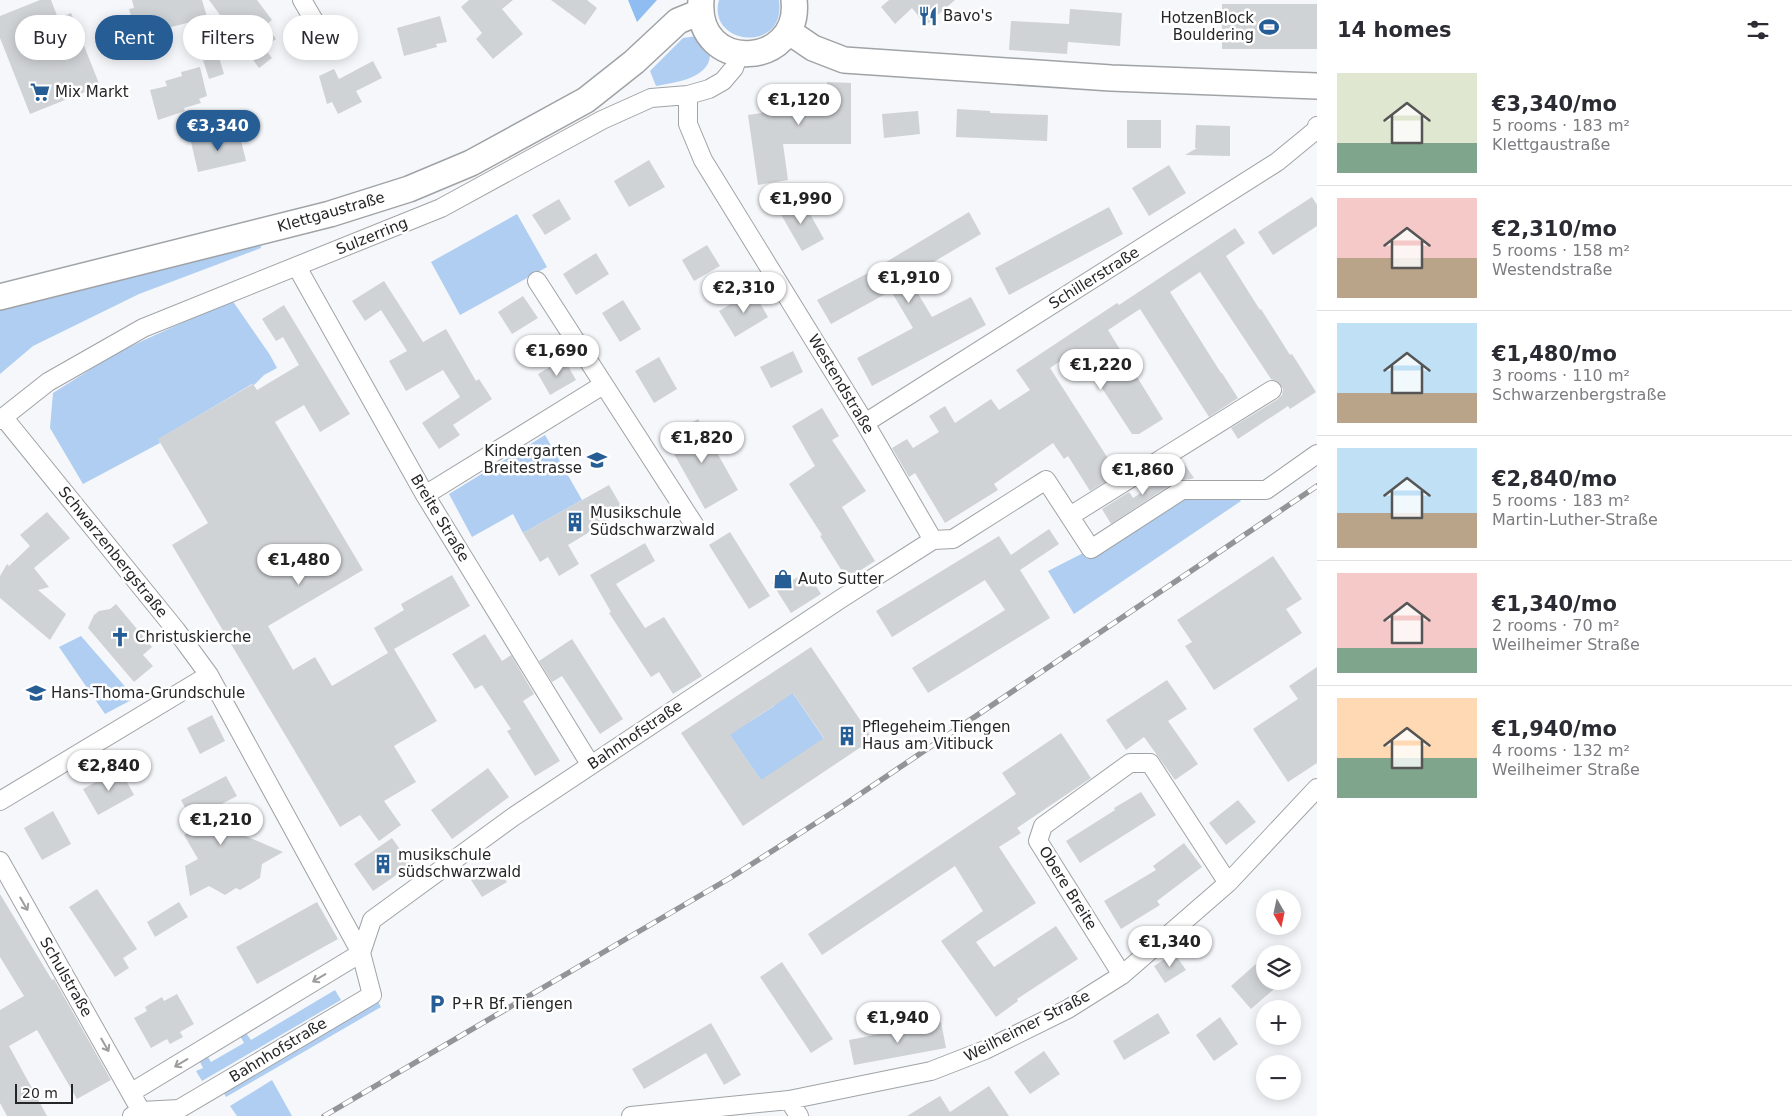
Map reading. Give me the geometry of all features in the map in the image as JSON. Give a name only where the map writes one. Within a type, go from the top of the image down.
[{"type":"main road","points":[[701,6],[704,26],[715,42],[728,51],[750,55],[766,51],[779,42],[788,31],[794,14],[794,0]]},
{"type":"main road","name":"Klettgaustraße","points":[[0,297],[330,214],[410,189],[471,163],[586,100],[634,62],[678,21],[701,6]]},
{"type":"main road","points":[[788,31],[813,48],[844,60],[1111,78],[1317,86]]},
{"type":"street","points":[[302,0],[311,15]]},
{"type":"street","name":"Sulzerring","points":[[2,419],[48,382],[143,328],[441,208],[610,116],[651,98],[688,95],[709,89],[723,81],[734,68],[739,54]]},
{"type":"street","name":"Westendstraße","points":[[688,95],[688,124],[703,160],[866,424],[933,540]]},
{"type":"street","name":"Schillerstraße","points":[[866,424],[1277,162],[1316,130],[1317,126]]},
{"type":"street","name":"Breite Straße","points":[[297,267],[425,494],[590,764]]},
{"type":"street","points":[[537,281],[695,526]]},
{"type":"street","points":[[425,494],[603,385]]},
{"type":"street","points":[[1070,516],[1272,390]]},
{"type":"street","name":"Schwarzenbergstraße","points":[[2,419],[176,630],[209,675],[361,953]]},
{"type":"street","points":[[933,540],[953,538],[1046,480],[1091,549],[1182,490],[1266,490],[1317,454]]},
{"type":"street","name":"Bahnhofstraße","points":[[132,1092],[137,1114],[179,1109],[372,995],[361,953],[372,920],[513,817],[590,764],[933,540]]},
{"type":"street","points":[[0,801],[209,675]]},
{"type":"street","name":"Obere Breite","points":[[1122,975],[1038,842],[1044,826],[1130,763],[1150,763],[1228,883]]},
{"type":"street","name":"Weilheimer Straße","points":[[631,1116],[789,1100],[931,1071],[985,1050],[1068,1009],[1122,975],[1228,883],[1317,788]]},
{"type":"street","name":"Schulstraße","points":[[1,867],[132,1092]]},
{"type":"street","points":[[132,1092],[361,953]]},
{"type":"street","points":[[789,1100],[798,1116]]},
{"type":"shaded area","points":[[628,0],[657,0],[637,22]]},
{"type":"shaded area","points":[[719,0],[779,0],[778,18],[771,30],[760,36],[747,38],[734,34],[724,27],[718,15]]},
{"type":"shaded area","points":[[697,36],[708,45],[710,57],[706,67],[701,72],[687,79],[656,86],[650,71],[683,38]]},
{"type":"shaded area","points":[[517,214],[547,267],[460,315],[431,262]]},
{"type":"shaded area","points":[[260,236],[261,248],[139,294],[33,346],[0,374],[0,309]]},
{"type":"shaded area","points":[[232,300],[277,368],[264,375],[254,385],[252,384],[159,439],[160,443],[83,484],[50,428],[53,393],[118,352]]},
{"type":"shaded area","points":[[545,435],[582,500],[523,533],[513,514],[472,537],[449,494]]},
{"type":"shaded area","points":[[1182,490],[1230,490],[1241,501],[1074,614],[1048,571],[1091,549]]},
{"type":"shaded area","points":[[81,636],[135,698],[105,714],[59,647]]},
{"type":"shaded area","points":[[788,686],[827,743],[765,786],[725,728],[751,721],[774,706]]},
{"type":"shaded area","points":[[335,990],[341,1000],[202,1081],[196,1071],[203,1068],[200,1062],[208,1057],[211,1062],[244,1043],[240,1036],[246,1033],[251,1040]]},
{"type":"shaded area","points":[[377,1000],[381,1007],[226,1097],[222,1090]]},
{"type":"shaded area","points":[[272,1080],[292,1116],[237,1116],[230,1106]]},
{"type":"building","points":[[40,0],[51,0],[57,15],[15,15],[15,60],[85,60],[85,48],[100,86],[30,114],[0,38],[0,16]]},
{"type":"building","points":[[132,0],[202,0],[206,15],[183,15],[183,24],[173,26],[173,15],[131,15],[129,9],[134,8]]},
{"type":"building","points":[[209,0],[257,0],[268,15],[220,15]]},
{"type":"building","points":[[469,0],[513,0],[502,9],[523,34],[493,59],[476,39],[482,33],[461,7]]},
{"type":"building","points":[[551,0],[587,0],[597,8],[585,25]]},
{"type":"building","name":"Bavo's","points":[[889,0],[955,0],[926,25],[912,8],[895,24],[881,7]]},
{"type":"building","name":"HotzenBlock Bouldering","points":[[1222,4],[1317,4],[1317,49],[1222,49]]},
{"type":"building","points":[[1070,9],[1122,13],[1120,46],[1068,42],[1067,54],[1009,50],[1011,21],[1069,24]]},
{"type":"building","points":[[440,16],[447,42],[436,44],[437,47],[404,56],[397,28]]},
{"type":"building","points":[[203,60],[220,60],[224,74],[209,79]]},
{"type":"building","points":[[253,60],[269,60],[259,68]]},
{"type":"building","points":[[373,61],[382,78],[356,91],[362,102],[338,114],[332,102],[327,104],[319,76],[334,69],[339,79]]},
{"type":"building","points":[[200,67],[207,96],[199,99],[201,103],[184,108],[185,111],[158,120],[150,90],[167,86],[165,81],[182,76],[181,72]]},
{"type":"building","points":[[827,82],[851,83],[851,144],[783,144],[788,180],[758,185],[748,115],[762,113],[762,101],[774,101],[774,92],[827,92]]},
{"type":"building","points":[[957,109],[990,111],[990,113],[1048,115],[1047,141],[956,137]]},
{"type":"building","points":[[918,111],[920,134],[884,138],[882,114]]},
{"type":"building","points":[[1127,120],[1161,120],[1161,148],[1127,148]]},
{"type":"building","points":[[1196,125],[1230,126],[1230,156],[1185,155],[1197,148],[1195,148]]},
{"type":"building","points":[[239,132],[246,161],[198,172],[191,142]]},
{"type":"building","points":[[649,160],[665,187],[629,207],[614,181]]},
{"type":"building","points":[[1169,165],[1186,193],[1149,216],[1132,188]]},
{"type":"building","points":[[1312,197],[1317,205],[1317,226],[1273,255],[1258,232]]},
{"type":"building","points":[[801,198],[824,239],[802,251],[779,211]]},
{"type":"building","points":[[559,199],[571,219],[545,235],[532,215]]},
{"type":"building","points":[[1109,207],[1123,234],[1009,295],[995,268]]},
{"type":"building","points":[[969,212],[981,234],[908,277],[932,317],[971,297],[986,325],[872,386],[857,358],[913,328],[891,291],[831,324],[817,300],[868,273]]},
{"type":"building","points":[[1235,228],[1245,243],[1226,256],[1316,392],[1290,409],[1288,406],[1238,439],[1231,428],[1278,399],[1282,395],[1283,389],[1277,381],[1271,379],[1200,272],[1170,292],[1238,398],[1209,417],[1140,309],[1108,330],[1163,419],[1139,434],[1132,434],[1077,350],[1050,368],[1118,474],[1090,491],[1068,456],[1064,459],[1053,443],[994,484],[998,490],[945,523],[915,473],[909,477],[892,448],[907,439],[913,448],[939,432],[929,416],[945,406],[955,423],[991,399],[999,410],[1030,390],[1016,370]]},
{"type":"building","points":[[707,245],[720,266],[694,281],[682,260]]},
{"type":"building","points":[[596,253],[609,274],[576,295],[563,274]]},
{"type":"building","points":[[384,281],[423,342],[446,329],[476,381],[479,379],[492,399],[453,425],[460,435],[439,449],[422,423],[460,397],[443,370],[406,391],[389,361],[407,351],[381,310],[365,321],[352,301]]},
{"type":"building","points":[[753,291],[768,317],[735,337],[719,311]]},
{"type":"building","points":[[523,296],[538,318],[512,334],[498,312]]},
{"type":"building","points":[[623,300],[641,329],[620,342],[602,313]]},
{"type":"building","points":[[284,305],[350,414],[320,432],[304,405],[275,422],[363,570],[268,626],[293,670],[315,657],[332,686],[388,653],[374,628],[404,610],[401,604],[452,575],[470,606],[394,649],[437,721],[394,746],[416,782],[384,801],[401,825],[379,841],[360,815],[340,827],[172,545],[208,523],[158,439],[253,384],[257,390],[299,365],[283,337],[276,341],[262,319]]},
{"type":"building","points":[[793,351],[803,372],[771,388],[760,367]]},
{"type":"building","points":[[659,357],[677,389],[654,403],[635,371]]},
{"type":"building","points":[[564,359],[576,380],[550,395],[538,374]]},
{"type":"building","points":[[822,408],[839,436],[832,440],[866,491],[842,507],[875,561],[847,579],[820,536],[822,535],[789,484],[815,466],[792,426]]},
{"type":"building","points":[[698,419],[738,490],[705,509],[665,438]]},
{"type":"building","points":[[1185,465],[1194,478],[1176,481],[1111,524],[1102,509],[1129,492],[1133,498]]},
{"type":"building","name":"Musikschule Südschwarzwald","points":[[609,485],[624,511],[568,545],[579,564],[559,576],[548,557],[540,562],[523,533]]},
{"type":"building","points":[[47,512],[70,538],[34,568],[49,587],[38,590],[66,614],[50,640],[0,598],[0,576],[7,564],[9,566],[30,546],[20,535]]},
{"type":"building","points":[[1049,529],[1059,544],[1020,570],[1050,618],[928,693],[912,668],[1005,610],[985,580],[892,637],[876,611],[999,536],[1011,555]]},
{"type":"building","points":[[730,532],[770,596],[749,609],[709,545]]},
{"type":"building","points":[[645,543],[655,561],[616,584],[645,628],[664,617],[702,676],[673,694],[659,672],[651,677],[609,613],[611,612],[590,575]]},
{"type":"building","points":[[1273,556],[1302,599],[1286,609],[1302,633],[1214,690],[1185,646],[1192,642],[1177,620]]},
{"type":"building","points":[[807,572],[821,594],[791,613],[772,583],[786,574],[791,581]]},
{"type":"building","name":"Christuskierche","points":[[116,604],[152,647],[143,655],[153,666],[134,682],[88,628],[94,615],[99,611],[110,609]]},
{"type":"building","points":[[485,634],[502,661],[511,655],[534,694],[523,701],[560,761],[535,776],[507,731],[511,729],[482,685],[475,689],[452,654]]},
{"type":"building","points":[[572,639],[623,719],[600,734],[562,676],[552,682],[539,661]]},
{"type":"building","name":"Pflegeheim Tiengen Haus am Vitibuck","points":[[811,647],[873,739],[743,826],[681,733]],"holes":[[[793,693],[824,738],[761,780],[730,735]]]},
{"type":"building","points":[[1317,667],[1317,763],[1288,782],[1253,729],[1298,699],[1289,686]]},
{"type":"building","points":[[1167,680],[1187,709],[1168,721],[1198,764],[1175,780],[1144,737],[1126,750],[1106,720]]},
{"type":"building","points":[[212,715],[225,741],[200,754],[187,728]]},
{"type":"building","points":[[1061,733],[1091,778],[1017,828],[1021,833],[999,847],[1036,903],[976,942],[994,967],[1056,926],[1078,959],[1017,999],[1018,1001],[996,1017],[941,941],[983,911],[955,866],[822,955],[808,934],[1016,794],[1002,773]]},
{"type":"building","points":[[488,768],[509,797],[452,839],[431,810]]},
{"type":"building","points":[[120,769],[134,795],[98,815],[83,789]]},
{"type":"building","points":[[226,776],[237,796],[199,816],[283,852],[262,864],[260,878],[240,890],[236,888],[225,895],[209,886],[190,896],[185,866],[198,859],[184,835],[196,828],[181,800]]},
{"type":"building","points":[[1141,792],[1156,815],[1080,863],[1066,841]]},
{"type":"building","points":[[1238,800],[1256,822],[1226,845],[1209,823]]},
{"type":"building","points":[[53,811],[71,844],[42,860],[24,828]]},
{"type":"building","name":"musikschule südschwarzwald","points":[[392,838],[411,865],[373,891],[354,864]]},
{"type":"building","points":[[1184,843],[1202,867],[1157,901],[1160,905],[1121,929],[1104,901],[1156,870],[1153,866]]},
{"type":"building","points":[[496,865],[507,882],[482,897],[471,880]]},
{"type":"building","points":[[97,889],[137,949],[123,958],[129,968],[115,977],[69,907]]},
{"type":"building","points":[[0,894],[52,980],[54,979],[111,1080],[77,1099],[37,1030],[9,1046],[47,1116],[7,1116],[0,1103],[0,1010],[24,996],[0,957]]},
{"type":"building","points":[[179,902],[188,917],[155,937],[147,922]]},
{"type":"building","points":[[317,902],[338,939],[257,984],[236,947]]},
{"type":"building","points":[[1174,953],[1186,970],[1165,983],[1154,966]]},
{"type":"building","points":[[782,962],[833,1039],[811,1053],[760,977]]},
{"type":"building","points":[[1256,964],[1256,990],[1273,990],[1261,1000],[1256,1000],[1256,1005],[1251,1009],[1231,986]]},
{"type":"building","points":[[177,994],[194,1024],[180,1032],[183,1037],[170,1044],[167,1039],[151,1048],[134,1018],[147,1011],[145,1007],[162,997],[164,1001]]},
{"type":"building","points":[[1158,1013],[1170,1033],[1124,1060],[1113,1041]]},
{"type":"building","points":[[1220,1017],[1238,1044],[1214,1061],[1196,1035]]},
{"type":"building","points":[[941,1022],[946,1048],[854,1065],[849,1040]]},
{"type":"building","points":[[711,1023],[741,1075],[724,1085],[706,1053],[644,1089],[632,1069]]},
{"type":"building","points":[[1044,1051],[1060,1074],[1030,1094],[1014,1072]]},
{"type":"building","points":[[989,1086],[1009,1116],[907,1116],[940,1096],[950,1112]]},
{"type":"railway","points":[[324,1116],[730,878],[841,807],[1317,486]]},
{"type":"place","name":"Bavo's","points":[[928,16]]},
{"type":"place","name":"HotzenBlock Bouldering","points":[[1269,27]]},
{"type":"place","name":"Mix Markt","points":[[40,92]]},
{"type":"place","name":"Kindergarten Breitestrasse","points":[[597,460]]},
{"type":"place","name":"Musikschule Südschwarzwald","points":[[575,522]]},
{"type":"place","name":"Auto Sutter","points":[[783,579]]},
{"type":"place","name":"Christuskierche","points":[[120,637]]},
{"type":"place","name":"Hans-Thoma-Grundschule","points":[[36,693]]},
{"type":"place","name":"Pflegeheim Tiengen Haus am Vitibuck","points":[[847,736]]},
{"type":"place","name":"musikschule südschwarzwald","points":[[383,864]]},
{"type":"place","name":"P+R Bf. Tiengen","points":[[437,1004]]}]
